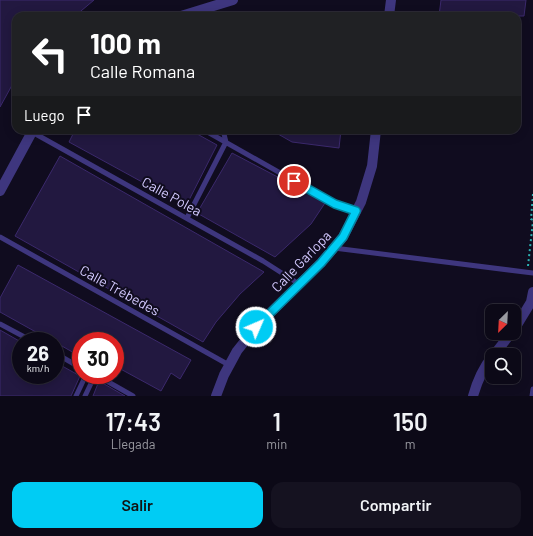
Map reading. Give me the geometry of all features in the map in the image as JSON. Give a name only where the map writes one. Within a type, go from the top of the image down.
[{"type":"street","points":[[195,12],[233,0]]},
{"type":"street","points":[[390,12],[391,0]]},
{"type":"street","points":[[0,191],[31,134]]},
{"type":"street","name":"Calle Garlopa","points":[[216,396],[224,375],[237,351],[256,327],[321,263],[343,237],[361,202],[372,166],[376,134]]},
{"type":"street","points":[[521,318],[531,302],[533,292]]},
{"type":"street","points":[[499,348],[506,340]]},
{"type":"street","points":[[473,396],[485,367]]},
{"type":"lane","name":"Calle Polea","points":[[38,134],[263,261],[299,284]]},
{"type":"lane","points":[[211,134],[335,204],[356,211]]},
{"type":"lane","points":[[187,218],[226,142],[224,134]]},
{"type":"lane","name":"Calle Trébedes","points":[[0,236],[229,365]]},
{"type":"lane","points":[[333,248],[533,273]]},
{"type":"lane","points":[[0,324],[15,332]]},
{"type":"lane","points":[[76,396],[82,384]]},
{"type":"lane","points":[[85,396],[91,384]]},
{"type":"lane","points":[[111,384],[133,396]]},
{"type":"lane","points":[[532,396],[533,389]]},
{"type":"path","points":[[527,273],[533,220],[531,219],[533,194]]},
{"type":"building","points":[[0,0],[94,0],[80,12],[12,12],[12,85],[0,107]]},
{"type":"building","points":[[441,0],[526,0],[524,16],[521,16],[521,12],[440,12]]},
{"type":"building","points":[[73,134],[197,134],[217,145],[186,206],[69,142]]},
{"type":"building","points":[[278,134],[341,134],[339,148],[292,142]]},
{"type":"building","points":[[232,153],[325,203],[311,224],[275,257],[197,213]]},
{"type":"building","points":[[60,156],[264,272],[240,294],[216,322],[203,342],[15,236]]},
{"type":"building","points":[[18,265],[191,360],[180,379],[171,373],[161,391],[124,371],[124,332],[72,332],[72,352],[64,347],[64,332],[36,332],[0,312],[0,298]]},
{"type":"building","points":[[0,330],[12,337],[12,384],[64,384],[64,367],[72,372],[72,384],[76,384],[71,396],[0,396]]},
{"type":"building","points":[[98,384],[104,384],[125,396],[93,396]]},
{"type":"route","points":[[256,327],[321,263],[343,237],[356,211],[335,204],[294,181]]}]
